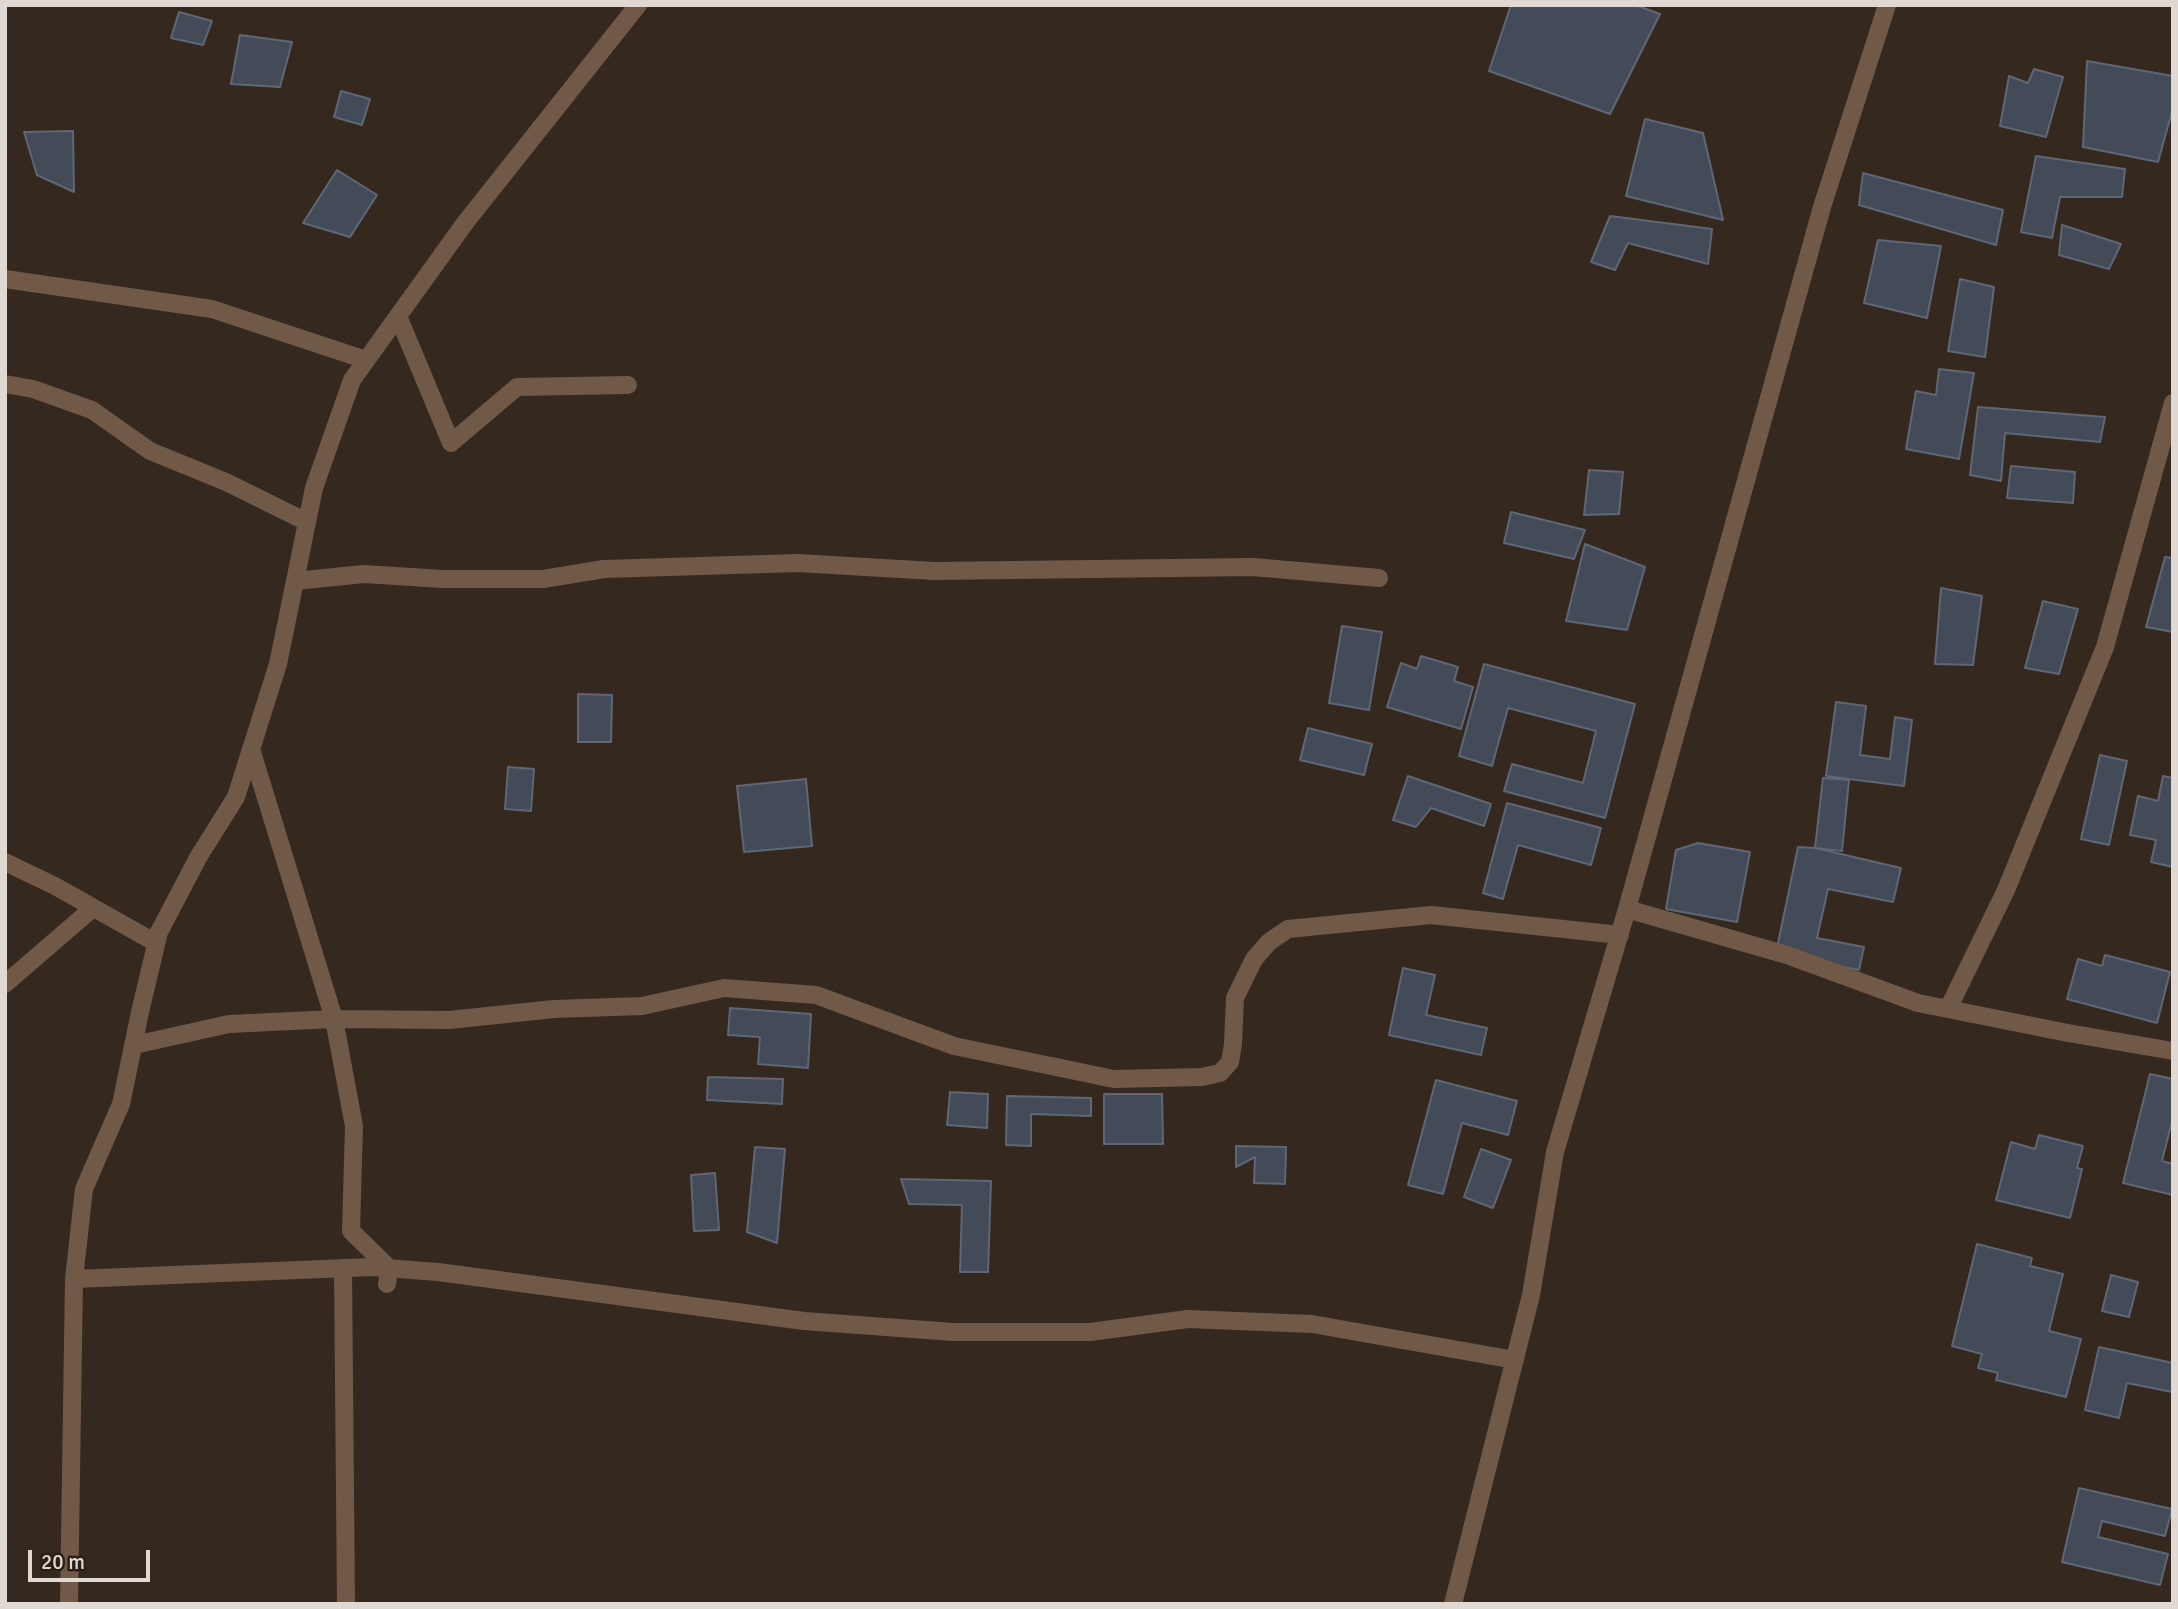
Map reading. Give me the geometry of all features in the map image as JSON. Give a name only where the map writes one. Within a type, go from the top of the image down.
[{"type":"street","points":[[69,1604],[74,1279],[84,1189],[121,1104],[159,932],[199,856],[236,797],[278,664],[314,488],[352,380],[465,223],[638,5]]},
{"type":"street","points":[[1453,1604],[1531,1295],[1555,1152],[1620,935],[1822,207],[1887,5]]},
{"type":"street","points":[[5,279],[212,309],[366,360]]},
{"type":"street","points":[[398,316],[451,443],[517,387],[628,384]]},
{"type":"street","points":[[5,384],[33,389],[92,410],[150,451],[226,482],[307,522]]},
{"type":"street","points":[[1948,1009],[2006,890],[2105,647],[2173,403]]},
{"type":"street","points":[[295,581],[364,574],[443,579],[543,579],[604,569],[798,563],[934,571],[1253,568],[1378,578]]},
{"type":"street","points":[[251,749],[334,1019],[354,1126],[351,1231],[388,1276]]},
{"type":"street","points":[[5,862],[55,886],[156,943]]},
{"type":"street","points":[[5,984],[93,908]]},
{"type":"street","points":[[1627,909],[1787,955],[1919,1003],[2173,1051]]},
{"type":"street","points":[[134,1045],[229,1024],[334,1019],[449,1020],[554,1009],[642,1006],[724,988],[816,995],[954,1046],[1114,1079],[1202,1077],[1220,1073],[1230,1062],[1235,998],[1254,959],[1269,942],[1289,929],[1431,915],[1620,935]]},
{"type":"street","points":[[74,1279],[343,1268],[388,1276],[451,1274],[804,1321],[953,1332],[1090,1332],[1188,1319],[1312,1324],[1515,1360]]},
{"type":"street","points":[[343,1268],[346,1604]]},
{"type":"building","points":[[1511,5],[1635,5],[1660,14],[1610,114],[1489,71]]},
{"type":"building","points":[[179,12],[212,21],[203,45],[171,38]]},
{"type":"building","points":[[240,35],[292,42],[280,87],[231,84]]},
{"type":"building","points":[[2087,61],[2173,76],[2173,108],[2158,162],[2083,147]]},
{"type":"building","points":[[2034,69],[2063,77],[2046,137],[2000,126],[2009,76],[2028,83]]},
{"type":"building","points":[[341,91],[370,99],[362,125],[334,117]]},
{"type":"building","points":[[1645,119],[1703,133],[1723,220],[1626,196]]},
{"type":"building","points":[[73,131],[74,192],[37,175],[24,132]]},
{"type":"building","points":[[2036,156],[2125,169],[2122,197],[2060,197],[2052,238],[2021,232]]},
{"type":"building","points":[[337,170],[377,195],[350,237],[303,223]]},
{"type":"building","points":[[1863,173],[2003,210],[1996,245],[1859,205]]},
{"type":"building","points":[[1610,216],[1712,229],[1708,264],[1628,243],[1615,270],[1591,262]]},
{"type":"building","points":[[2062,225],[2121,244],[2109,269],[2059,255]]},
{"type":"building","points":[[1878,240],[1941,246],[1927,318],[1864,303]]},
{"type":"building","points":[[1960,279],[1994,287],[1985,357],[1948,351]]},
{"type":"building","points":[[1939,369],[1974,373],[1959,459],[1906,449],[1916,391],[1936,395]]},
{"type":"building","points":[[1978,407],[2105,417],[2100,442],[2005,433],[2001,481],[1970,475]]},
{"type":"building","points":[[2011,466],[2075,472],[2073,503],[2007,498]]},
{"type":"building","points":[[1589,470],[1623,472],[1619,514],[1584,515]]},
{"type":"building","points":[[1511,512],[1585,530],[1574,559],[1504,543]]},
{"type":"building","points":[[1585,544],[1645,567],[1627,630],[1566,621]]},
{"type":"building","points":[[2165,557],[2173,558],[2173,632],[2146,627]]},
{"type":"building","points":[[1941,588],[1982,596],[1973,665],[1935,664]]},
{"type":"building","points":[[2043,601],[2078,609],[2059,674],[2025,668]]},
{"type":"building","points":[[1342,626],[1382,632],[1369,710],[1329,703]]},
{"type":"building","points":[[1421,656],[1458,667],[1454,681],[1473,687],[1461,729],[1387,707],[1401,663],[1417,669]]},
{"type":"building","points":[[1484,664],[1635,704],[1605,818],[1504,791],[1512,764],[1583,783],[1596,731],[1508,708],[1492,766],[1459,756]]},
{"type":"building","points":[[578,694],[612,695],[611,742],[578,742]]},
{"type":"building","points":[[1836,702],[1866,706],[1860,755],[1890,759],[1895,717],[1912,720],[1904,786],[1826,776]]},
{"type":"building","points":[[1308,728],[1372,744],[1364,775],[1300,760]]},
{"type":"building","points":[[2100,755],[2127,761],[2109,845],[2081,839]]},
{"type":"building","points":[[508,767],[534,769],[531,811],[505,809]]},
{"type":"building","points":[[1408,776],[1491,804],[1484,826],[1431,808],[1416,827],[1393,820]]},
{"type":"building","points":[[2163,776],[2173,778],[2173,867],[2151,862],[2156,840],[2130,835],[2138,796],[2158,801]]},
{"type":"building","points":[[1823,778],[1849,780],[1842,851],[1815,848]]},
{"type":"building","points":[[806,779],[812,846],[744,852],[737,786]]},
{"type":"building","points":[[1507,803],[1601,828],[1591,865],[1518,845],[1503,899],[1483,893]]},
{"type":"building","points":[[1698,843],[1750,852],[1737,922],[1666,909],[1676,850]]},
{"type":"building","points":[[1798,847],[1815,848],[1901,868],[1893,902],[1828,889],[1817,938],[1864,947],[1859,970],[1776,953]]},
{"type":"building","points":[[2105,955],[2170,972],[2157,1023],[2067,999],[2078,959],[2102,966]]},
{"type":"building","points":[[1403,968],[1435,975],[1426,1015],[1487,1028],[1481,1055],[1389,1035]]},
{"type":"building","points":[[730,1008],[811,1014],[808,1068],[758,1064],[760,1037],[728,1035]]},
{"type":"building","points":[[2150,1074],[2173,1079],[2173,1117],[2162,1161],[2173,1164],[2173,1195],[2123,1183]]},
{"type":"building","points":[[708,1077],[783,1079],[782,1104],[707,1100]]},
{"type":"building","points":[[1436,1080],[1517,1101],[1508,1135],[1462,1123],[1443,1194],[1408,1185]]},
{"type":"building","points":[[950,1092],[988,1094],[987,1128],[947,1125]]},
{"type":"building","points":[[1104,1094],[1162,1094],[1163,1144],[1104,1144]]},
{"type":"building","points":[[1007,1096],[1091,1098],[1091,1116],[1031,1114],[1031,1146],[1006,1145]]},
{"type":"building","points":[[2039,1135],[2083,1146],[2077,1168],[2082,1169],[2070,1218],[1996,1200],[2011,1142],[2035,1149]]},
{"type":"building","points":[[1236,1146],[1286,1147],[1285,1184],[1254,1183],[1255,1157],[1236,1167]]},
{"type":"building","points":[[755,1147],[785,1149],[777,1243],[747,1232]]},
{"type":"building","points":[[1481,1149],[1511,1160],[1493,1208],[1464,1197]]},
{"type":"building","points":[[715,1173],[719,1230],[694,1231],[691,1175]]},
{"type":"building","points":[[901,1179],[991,1181],[988,1272],[960,1272],[962,1205],[909,1204]]},
{"type":"building","points":[[1977,1244],[2032,1258],[2030,1266],[2063,1274],[2049,1331],[2081,1339],[2066,1397],[1996,1380],[1998,1373],[1978,1368],[1982,1354],[1952,1346]]},
{"type":"building","points":[[2111,1275],[2138,1282],[2129,1317],[2102,1311]]},
{"type":"building","points":[[2099,1347],[2173,1363],[2172,1392],[2127,1383],[2119,1418],[2085,1410]]},
{"type":"building","points":[[2079,1488],[2172,1509],[2165,1536],[2102,1521],[2098,1537],[2168,1554],[2160,1585],[2062,1562]]}]
